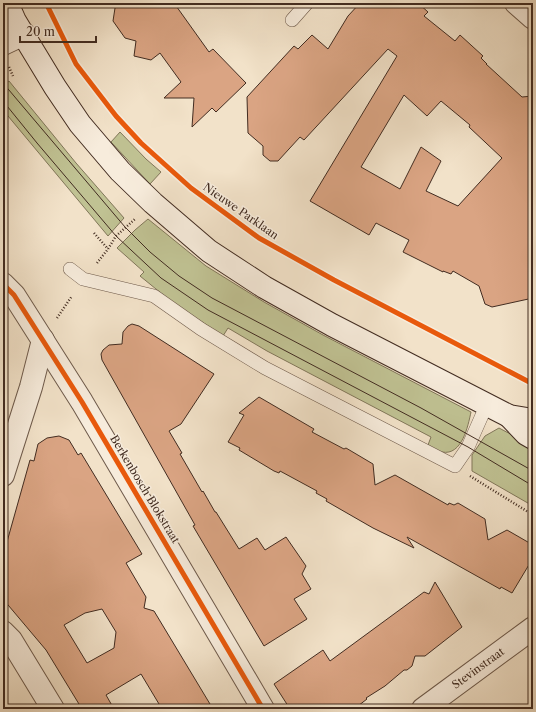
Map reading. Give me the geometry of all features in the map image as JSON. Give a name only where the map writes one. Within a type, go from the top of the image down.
[{"type":"street","points":[[8,3],[16,21],[54,87],[80,124],[120,171],[153,204],[209,251],[264,287],[332,325],[509,416],[526,434],[533,438]]},
{"type":"street","points":[[516,3],[533,18]]},
{"type":"street","points":[[3,44],[24,34]]},
{"type":"street","name":"Berkenbosch Blokstraat","points":[[3,284],[14,295],[82,402],[263,709]]},
{"type":"street","points":[[3,475],[31,387],[43,340]]},
{"type":"street","points":[[509,416],[533,420]]},
{"type":"street","name":"Stevinstraat","points":[[423,709],[533,628]]},
{"type":"street","points":[[3,632],[11,640],[53,709]]},
{"type":"lane","points":[[292,20],[307,3]]},
{"type":"lane","points":[[70,269],[83,279],[154,296],[201,329],[265,368],[455,466],[468,447],[487,404]]},
{"type":"path","points":[[94,233],[108,249],[116,236],[153,204]]},
{"type":"path","points":[[56,320],[83,279]]},
{"type":"path","points":[[455,466],[533,515]]},
{"type":"green space","points":[[9,81],[76,163],[124,218],[108,236],[3,110],[3,85]]},
{"type":"green space","points":[[120,132],[161,172],[150,184],[111,142]]},
{"type":"green space","points":[[148,219],[206,266],[264,302],[323,335],[471,412],[466,432],[459,445],[449,452],[436,450],[428,445],[431,437],[267,351],[228,328],[223,336],[172,302],[140,276],[144,272],[117,248]]},
{"type":"green space","points":[[499,428],[533,446],[533,506],[472,471],[472,455],[485,436]]},
{"type":"building","points":[[122,3],[174,3],[209,52],[213,49],[246,83],[216,112],[212,108],[192,127],[194,98],[164,98],[181,82],[160,53],[151,60],[134,56],[136,41],[125,38],[113,21],[115,8]]},
{"type":"building","points":[[360,3],[418,3],[428,12],[424,16],[455,41],[460,35],[483,56],[481,58],[486,64],[522,97],[533,96],[533,298],[492,307],[485,304],[479,286],[453,271],[451,274],[443,272],[403,252],[409,240],[376,223],[369,235],[310,201],[397,56],[388,49],[304,140],[300,137],[278,161],[270,161],[263,155],[263,146],[248,133],[247,97],[294,46],[298,49],[312,35],[328,49],[348,16]],"holes":[[[404,95],[427,116],[441,101],[470,125],[469,127],[502,158],[458,206],[426,191],[441,161],[421,147],[400,189],[361,167]]]},
{"type":"building","points":[[132,324],[139,326],[214,374],[181,424],[169,431],[182,453],[180,454],[202,492],[203,491],[239,549],[257,538],[265,550],[286,537],[306,566],[302,574],[311,589],[294,599],[307,619],[264,646],[193,526],[195,525],[102,360],[101,354],[103,350],[109,345],[122,344],[123,332]]},
{"type":"building","points":[[259,397],[314,429],[312,432],[344,449],[346,448],[373,464],[375,485],[395,475],[448,505],[449,503],[454,505],[458,503],[485,519],[488,540],[507,530],[533,545],[533,558],[512,593],[501,587],[500,589],[407,537],[414,548],[373,528],[326,501],[327,499],[316,493],[317,491],[280,471],[279,473],[274,471],[239,450],[240,448],[228,442],[244,415],[239,413]]},
{"type":"building","points":[[59,436],[69,440],[78,455],[81,453],[142,554],[126,563],[146,597],[144,608],[154,611],[213,709],[162,709],[141,674],[106,695],[114,709],[82,709],[46,650],[3,599],[3,556],[30,460],[34,461],[38,444],[47,438]],"holes":[[[102,609],[116,632],[114,648],[87,663],[64,625],[85,613]]]},
{"type":"building","points":[[435,582],[462,627],[425,656],[415,656],[412,666],[407,670],[404,670],[385,686],[366,698],[367,699],[354,709],[290,709],[274,684],[323,650],[330,661],[424,592],[429,594]]},
{"type":"tram line","points":[[3,83],[125,227],[150,252],[179,276],[212,298],[421,408],[533,471]]},
{"type":"tram line","points":[[3,101],[116,236],[161,278],[208,310],[468,447],[533,486]]},
{"type":"cycle path","name":"Nieuwe Parklaan","points":[[46,3],[76,64],[116,116],[141,143],[191,188],[259,238],[334,280],[533,384]]},
{"type":"cycle path","points":[[3,284],[14,295],[82,402],[263,709]]}]
